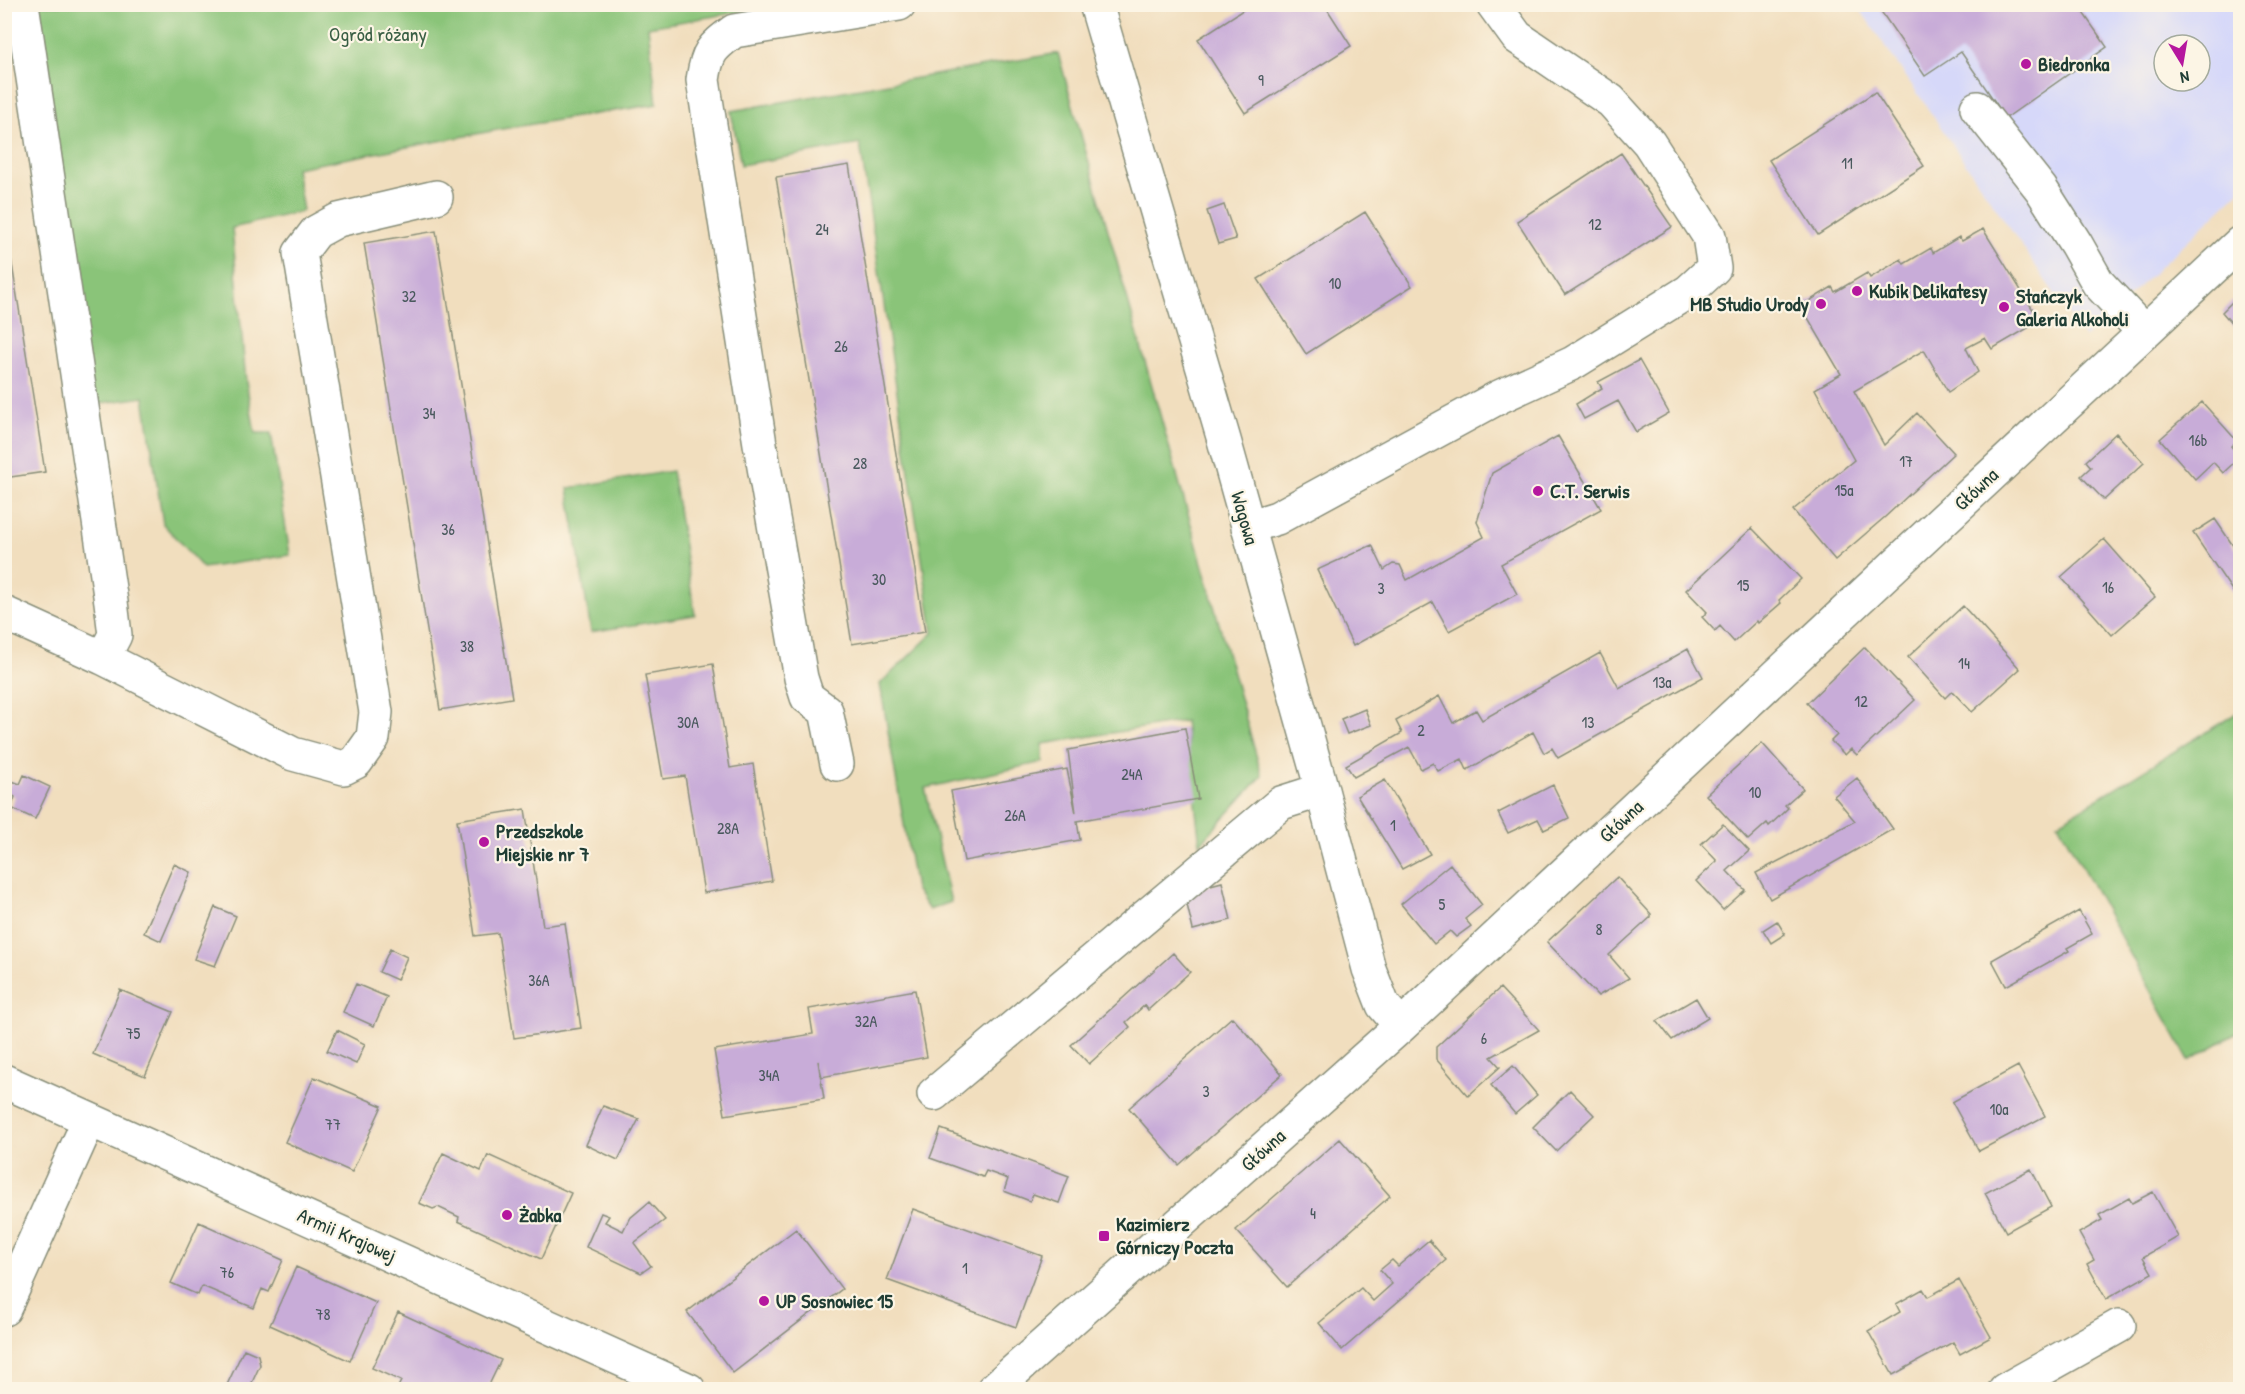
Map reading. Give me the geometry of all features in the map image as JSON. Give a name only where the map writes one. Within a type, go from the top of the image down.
[{"type":"street","points":[[22,4],[111,602],[115,635],[103,658]]},
{"type":"street","points":[[837,764],[826,711],[807,697],[801,678],[760,444],[703,80],[706,57],[718,43],[734,31],[899,4]]},
{"type":"street","name":"Wagowa","points":[[1096,4],[1248,527],[1322,790],[1369,969],[1383,1005],[1401,1026]]},
{"type":"street","points":[[1248,527],[1277,518],[1499,397],[1573,363],[1689,291],[1714,268],[1709,236],[1639,131],[1611,101],[1517,37],[1492,4]]},
{"type":"street","points":[[1977,108],[2041,189],[2098,283],[2144,332]]},
{"type":"street","points":[[4,613],[103,658],[292,754],[344,768],[356,762],[373,738],[376,712],[300,253],[316,231],[338,220],[436,197]]},
{"type":"street","name":"Główna","points":[[993,1389],[1401,1026],[2241,243]]},
{"type":"street","points":[[934,1094],[1281,803],[1322,790]]},
{"type":"street","name":"Armii Krajowej","points":[[4,1082],[690,1389]]},
{"type":"street","points":[[4,1309],[89,1120]]},
{"type":"street","points":[[2005,1389],[2119,1326]]},
{"type":"shaded area","points":[[1857,5],[2240,5],[2240,191],[2085,338]]},
{"type":"green space","name":"Ogród różany","points":[[15,5],[783,5],[648,27],[657,104],[508,128],[296,168],[303,211],[232,228],[246,382],[255,433],[271,433],[290,555],[203,568],[163,524],[144,397],[81,406]]},
{"type":"green space","points":[[1058,53],[1262,776],[1200,844],[1185,721],[1043,744],[1043,762],[925,788],[951,902],[929,910],[915,889],[880,684],[933,633],[860,144],[741,165],[731,111]]},
{"type":"green space","points":[[672,471],[695,615],[591,632],[568,488]]},
{"type":"green space","points":[[2240,711],[2240,1031],[2189,1061],[2058,823]]},
{"type":"building","points":[[1252,4],[1324,4],[1351,46],[1245,113],[1198,39]]},
{"type":"building","name":"Biedronka","points":[[1876,4],[2077,4],[2107,47],[2006,118],[1961,52],[1925,76]]},
{"type":"building","points":[[1875,92],[1924,166],[1818,235],[1769,160]]},
{"type":"building","points":[[1621,153],[1672,227],[1565,295],[1517,221]]},
{"type":"building","points":[[849,165],[925,632],[852,644],[776,177]]},
{"type":"building","points":[[1224,205],[1236,239],[1218,244],[1207,211]]},
{"type":"building","points":[[1365,212],[1412,286],[1306,354],[1258,279]]},
{"type":"building","points":[[4,214],[45,472],[4,478]]},
{"type":"building","points":[[1983,229],[2040,321],[1992,349],[1985,338],[1966,348],[1978,372],[1948,392],[1924,350],[1854,391],[1884,445],[1917,413],[1954,453],[1835,560],[1793,510],[1854,460],[1815,389],[1841,374],[1801,306],[1832,287],[1835,292],[1867,273],[1870,278],[1901,259],[1904,264],[1931,248],[1933,253],[1959,237],[1962,241]]},
{"type":"building","points":[[436,231],[512,698],[440,710],[364,243]]},
{"type":"building","points":[[2240,294],[2240,333],[2222,312]]},
{"type":"building","points":[[1639,360],[1669,413],[1636,432],[1618,401],[1584,419],[1576,404],[1602,388],[1598,382]]},
{"type":"building","points":[[2202,402],[2237,441],[2231,446],[2240,457],[2223,473],[2213,462],[2195,479],[2160,439]]},
{"type":"building","points":[[2116,433],[2144,463],[2104,500],[2081,476],[2091,467],[2086,461]]},
{"type":"building","points":[[1558,436],[1601,509],[1501,564],[1517,594],[1449,631],[1433,602],[1353,646],[1317,570],[1372,545],[1384,570],[1393,564],[1400,565],[1407,580],[1484,537],[1477,522],[1492,473]]},
{"type":"building","points":[[2215,519],[2240,556],[2240,602],[2193,533]]},
{"type":"building","points":[[1752,528],[1801,579],[1779,600],[1781,603],[1734,642],[1720,626],[1715,631],[1702,617],[1707,612],[1686,590]]},
{"type":"building","points":[[2104,539],[2155,597],[2112,635],[2061,577]]},
{"type":"building","points":[[1963,606],[2020,669],[1972,712],[1952,691],[1945,698],[1908,657]]},
{"type":"building","points":[[1865,647],[1915,700],[1857,755],[1851,749],[1845,755],[1831,741],[1837,735],[1807,703]]},
{"type":"building","points":[[1688,649],[1703,677],[1558,758],[1552,748],[1544,753],[1533,732],[1467,770],[1462,759],[1438,771],[1433,763],[1421,769],[1409,747],[1354,777],[1346,765],[1402,733],[1396,721],[1439,696],[1453,723],[1476,710],[1482,720],[1600,653],[1619,688]]},
{"type":"building","points":[[713,664],[730,768],[753,764],[772,881],[704,893],[685,776],[663,779],[645,675]]},
{"type":"building","points":[[1365,709],[1371,725],[1347,734],[1341,719]]},
{"type":"building","points":[[1185,728],[1198,799],[1077,821],[1080,840],[964,861],[951,791],[1067,769],[1076,813],[1068,750]]},
{"type":"building","points":[[1762,743],[1803,789],[1785,805],[1788,808],[1769,826],[1767,823],[1748,840],[1706,795]]},
{"type":"building","points":[[24,775],[50,787],[35,819],[11,808],[15,797],[6,791],[12,781],[20,784]]},
{"type":"building","points":[[1857,778],[1893,829],[1770,899],[1756,873],[1855,821],[1834,796]]},
{"type":"building","points":[[1385,780],[1430,854],[1402,869],[1357,796]]},
{"type":"building","points":[[1553,785],[1569,818],[1544,830],[1538,819],[1508,833],[1498,813]]},
{"type":"building","points":[[525,809],[543,926],[565,923],[581,1028],[514,1038],[498,933],[475,936],[457,820]]},
{"type":"building","points":[[1723,824],[1749,851],[1727,871],[1745,890],[1723,910],[1696,881],[1717,861],[1701,844]]},
{"type":"building","points":[[174,864],[191,872],[161,941],[144,933]]},
{"type":"building","points":[[1450,864],[1482,905],[1465,919],[1471,926],[1456,937],[1450,931],[1434,944],[1401,904]]},
{"type":"building","points":[[1617,877],[1651,914],[1651,917],[1609,955],[1629,978],[1598,996],[1547,942]]},
{"type":"building","points":[[1222,882],[1231,920],[1193,930],[1184,892]]},
{"type":"building","points":[[215,907],[236,916],[215,966],[194,959]]},
{"type":"building","points":[[2079,911],[2092,934],[2067,948],[2069,951],[2006,986],[1992,960]]},
{"type":"building","points":[[1777,921],[1785,934],[1771,943],[1763,930]]},
{"type":"building","points":[[390,949],[407,957],[397,980],[379,972]]},
{"type":"building","points":[[1173,953],[1190,972],[1148,1010],[1145,1005],[1126,1022],[1130,1027],[1089,1064],[1071,1045]]},
{"type":"building","points":[[356,984],[387,997],[374,1026],[343,1012]]},
{"type":"building","points":[[1500,988],[1539,1030],[1491,1057],[1500,1067],[1468,1096],[1436,1059],[1436,1047]]},
{"type":"building","points":[[120,990],[173,1012],[145,1076],[93,1054]]},
{"type":"building","points":[[915,990],[927,1057],[822,1077],[818,1061],[824,1099],[725,1115],[714,1050],[813,1034],[809,1009]]},
{"type":"building","points":[[1696,998],[1708,1018],[1672,1040],[1657,1021]]},
{"type":"building","points":[[1232,1017],[1282,1074],[1179,1165],[1129,1108]]},
{"type":"building","points":[[337,1030],[365,1044],[356,1064],[327,1051]]},
{"type":"building","points":[[1513,1066],[1537,1095],[1515,1114],[1491,1085]]},
{"type":"building","points":[[2018,1066],[2045,1116],[1979,1151],[1952,1102]]},
{"type":"building","points":[[314,1077],[382,1106],[352,1172],[285,1142]]},
{"type":"building","points":[[1570,1090],[1594,1115],[1556,1151],[1533,1127]]},
{"type":"building","points":[[603,1106],[639,1119],[618,1160],[586,1145]]},
{"type":"building","points":[[941,1129],[1069,1176],[1059,1203],[1033,1194],[1030,1201],[1004,1191],[1008,1179],[986,1171],[983,1177],[930,1158]]},
{"type":"building","points":[[1340,1139],[1390,1196],[1287,1287],[1236,1230]]},
{"type":"building","points":[[443,1153],[481,1171],[488,1155],[571,1193],[541,1259],[458,1221],[459,1217],[438,1207],[433,1209],[419,1203]]},
{"type":"building","points":[[2031,1169],[2051,1207],[2006,1232],[1985,1193]]},
{"type":"building","points":[[2153,1192],[2178,1237],[2143,1257],[2152,1273],[2106,1299],[2087,1264],[2094,1260],[2079,1233],[2102,1220],[2099,1215],[2129,1198],[2132,1203]]},
{"type":"building","points":[[649,1202],[665,1220],[634,1243],[651,1266],[641,1273],[586,1247],[601,1213],[609,1216],[605,1222],[623,1231],[629,1219]]},
{"type":"building","points":[[913,1209],[1042,1256],[1016,1327],[887,1280]]},
{"type":"building","points":[[199,1222],[283,1260],[269,1292],[262,1289],[254,1308],[202,1286],[198,1295],[171,1283]]},
{"type":"building","name":"UP Sosnowiec 15","points":[[796,1229],[842,1289],[733,1373],[687,1312]]},
{"type":"building","points":[[1429,1240],[1446,1260],[1342,1350],[1319,1323],[1361,1288],[1373,1301],[1392,1284],[1380,1270],[1392,1260],[1398,1266]]},
{"type":"building","points":[[296,1267],[376,1303],[350,1361],[270,1325]]},
{"type":"building","points":[[1959,1280],[1991,1337],[1960,1354],[1953,1342],[1893,1375],[1868,1331],[1900,1312],[1896,1304],[1923,1289],[1928,1297]]},
{"type":"building","points":[[398,1312],[501,1360],[487,1389],[397,1389],[401,1381],[372,1368]]},
{"type":"building","points":[[244,1349],[258,1355],[260,1365],[249,1389],[225,1389]]},
{"type":"place","name":"Biedronka","points":[[2026,64]]},
{"type":"place","name":"Kubik Delikatesy","points":[[1857,291]]},
{"type":"place","name":"MB Studio Urody","points":[[1821,304]]},
{"type":"place","name":"Stańczyk Galeria Alkoholi","points":[[2004,307]]},
{"type":"place","name":"C.T. Serwis","points":[[1538,491]]},
{"type":"place","name":"Przedszkole Miejskie nr 7","points":[[484,842]]},
{"type":"place","name":"Żabka","points":[[507,1215]]},
{"type":"place","name":"Kazimierz Górniczy Poczta","points":[[1104,1236]]},
{"type":"place","name":"UP Sosnowiec 15","points":[[764,1301]]}]
